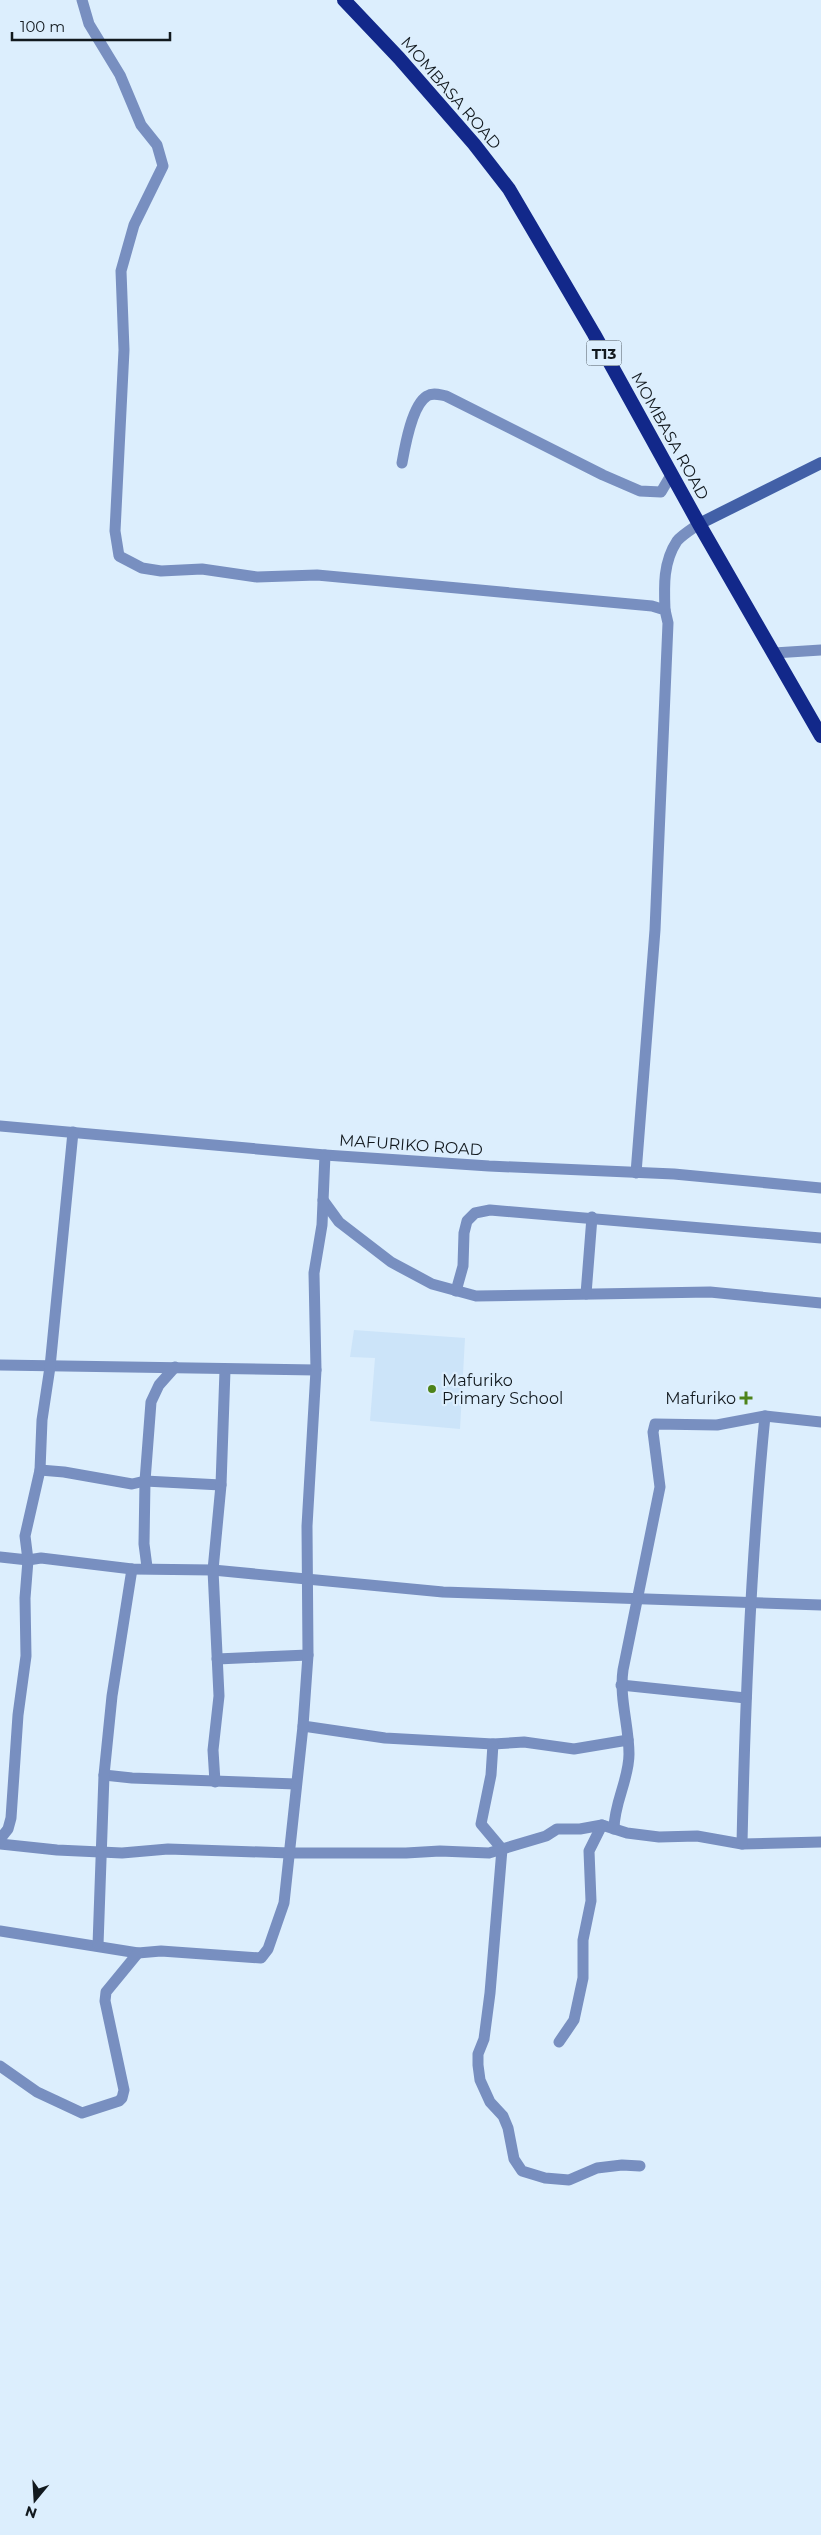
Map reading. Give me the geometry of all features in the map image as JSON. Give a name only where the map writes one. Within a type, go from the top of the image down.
[{"type":"highway","name":"MOMBASA ROAD","points":[[344,0],[400,58],[474,144],[508,189],[594,334],[671,475],[821,736]]},
{"type":"main road","points":[[699,524],[821,463]]},
{"type":"street","points":[[82,0],[89,24],[120,75],[142,125],[157,145],[163,166],[134,225],[121,271],[124,350],[115,531],[119,556],[142,568],[161,571],[202,569],[257,577],[318,575],[652,606],[665,610]]},
{"type":"street","points":[[402,463],[409,428],[420,403],[426,396],[434,393],[446,396],[603,475],[640,491],[660,492],[671,475]]},
{"type":"street","points":[[636,1173],[654,930],[668,623],[665,610],[666,564],[678,540],[699,524]]},
{"type":"street","points":[[774,653],[821,650]]},
{"type":"street","name":"MAFURIKO ROAD","points":[[0,1126],[325,1155],[674,1174],[821,1188]]},
{"type":"street","points":[[0,1839],[8,1829],[11,1818],[18,1715],[26,1656],[25,1598],[28,1560],[25,1536],[40,1470],[42,1420],[50,1367],[73,1132]]},
{"type":"street","points":[[0,1931],[9,1934],[98,1945],[138,1953],[160,1951],[261,1958],[268,1949],[284,1903],[303,1726],[308,1655],[307,1526],[316,1370],[314,1273],[322,1225],[325,1155]]},
{"type":"street","points":[[323,1200],[340,1222],[391,1262],[432,1284],[476,1296],[710,1292],[821,1303]]},
{"type":"street","points":[[456,1290],[463,1266],[464,1233],[467,1221],[475,1213],[490,1210],[821,1238]]},
{"type":"street","points":[[586,1294],[592,1218]]},
{"type":"street","points":[[0,1365],[50,1367],[176,1366],[225,1370],[316,1370]]},
{"type":"street","points":[[147,1568],[144,1539],[145,1481],[151,1402],[159,1385],[176,1366]]},
{"type":"street","points":[[215,1782],[213,1750],[219,1696],[213,1570],[221,1485],[225,1370]]},
{"type":"street","points":[[742,1844],[746,1698],[756,1509],[766,1416]]},
{"type":"street","points":[[614,1829],[614,1812],[627,1772],[628,1740],[621,1685],[660,1487],[653,1432],[655,1424],[717,1425],[766,1416],[821,1422]]},
{"type":"street","points":[[40,1470],[64,1472],[132,1484],[145,1481],[221,1485]]},
{"type":"street","points":[[0,1557],[28,1560],[41,1558],[132,1569],[213,1570],[443,1592],[638,1597],[821,1605]]},
{"type":"street","points":[[98,1945],[104,1775],[112,1696],[132,1569]]},
{"type":"street","points":[[216,1659],[308,1655]]},
{"type":"street","points":[[621,1685],[746,1698]]},
{"type":"street","points":[[303,1726],[385,1738],[493,1744],[524,1742],[574,1749],[628,1740]]},
{"type":"street","points":[[493,1744],[491,1775],[481,1824],[502,1849],[490,1993],[484,2040],[478,2054],[478,2065],[483,2088],[508,2128],[514,2160],[522,2171],[545,2178],[568,2180],[597,2168],[622,2165],[640,2166]]},
{"type":"street","points":[[104,1775],[215,1782],[296,1784]]},
{"type":"street","points":[[0,1844],[57,1850],[122,1853],[168,1849],[290,1853],[406,1853],[440,1851],[489,1853],[546,1836],[557,1829],[580,1829],[602,1825],[659,1837],[697,1836],[742,1844],[821,1842]]},
{"type":"street","points":[[559,2042],[574,2020],[580,1990],[582,1978],[582,1940],[591,1901],[589,1851],[602,1825]]},
{"type":"street","points":[[0,2066],[36,2092],[82,2113],[119,2101],[124,2090],[105,2001],[106,1992],[138,1953]]},
{"type":"shaded area","name":"Mafuriko Primary School","points":[[354,1330],[465,1338],[460,1429],[370,1421],[375,1358],[350,1357]]},
{"type":"place","name":"Mafuriko Primary School","points":[[432,1389]]},
{"type":"place","name":"Mafuriko","points":[[746,1398]]}]
